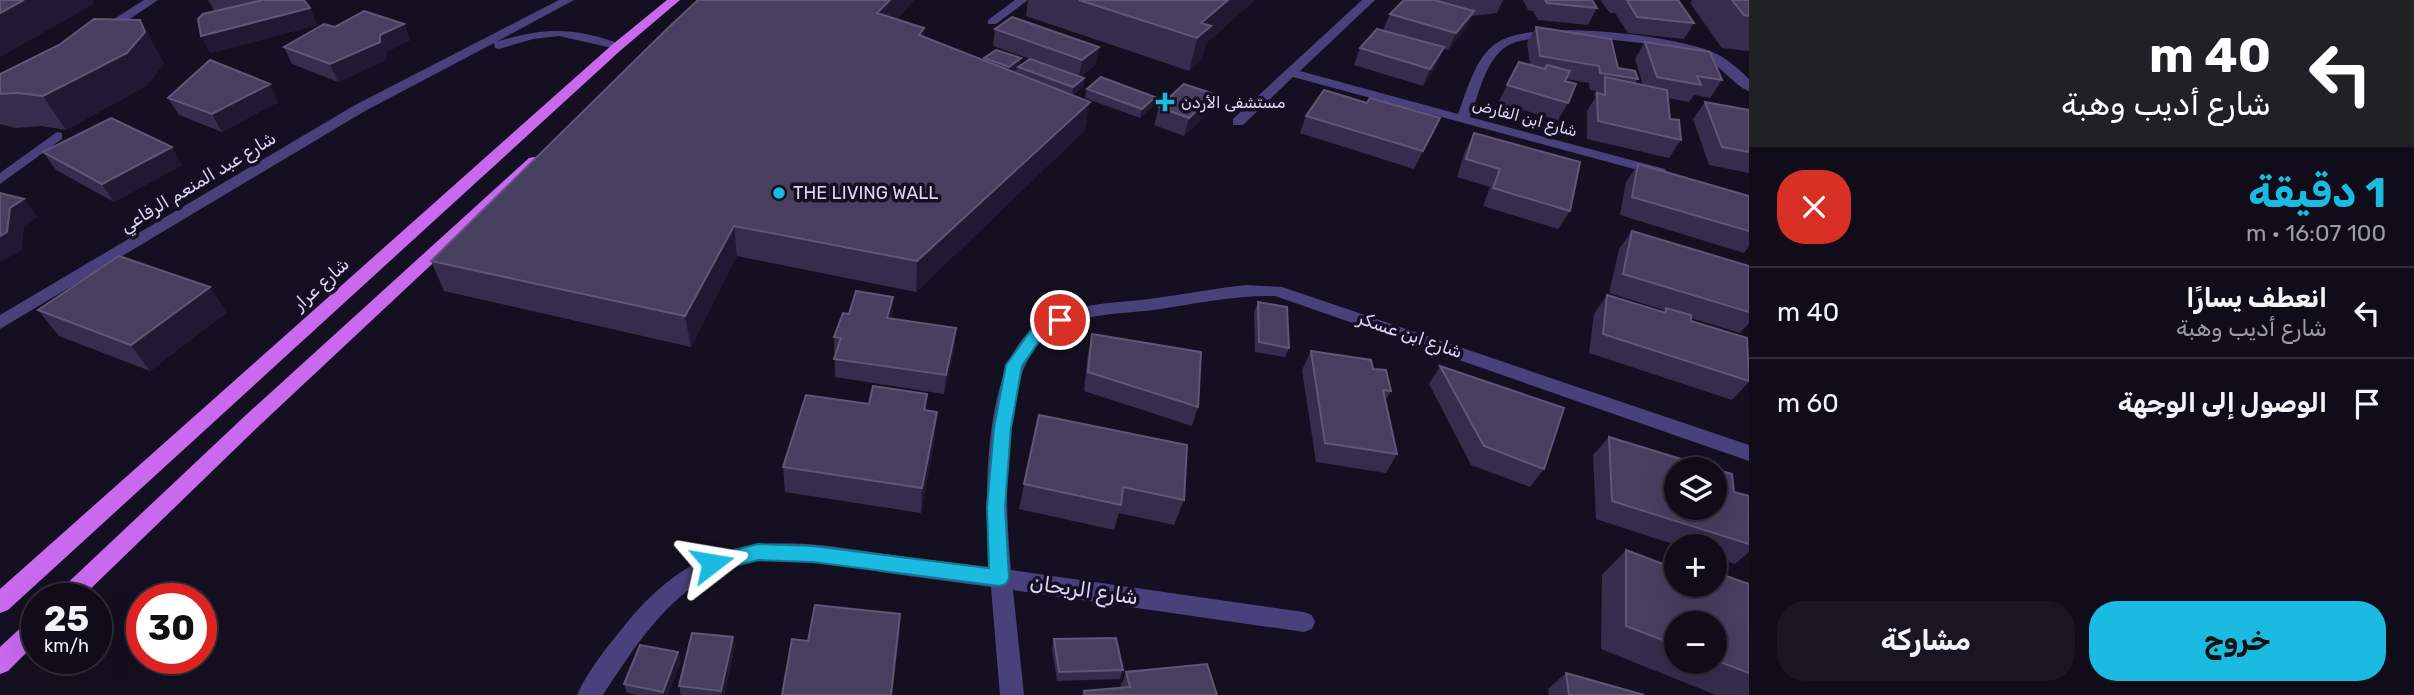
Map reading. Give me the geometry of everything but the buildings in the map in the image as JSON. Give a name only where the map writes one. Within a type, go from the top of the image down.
[{"type":"main road","name":"شارع عرار","points":[[0,603],[617,47],[674,0]]},
{"type":"main road","points":[[83,583],[254,419],[548,148]]},
{"type":"main road","points":[[0,663],[21,643]]},
{"type":"street","points":[[95,36],[152,0]]},
{"type":"street","name":"شارع عبد المنعم الرفاعي","points":[[0,323],[418,77],[568,0]]},
{"type":"street","points":[[992,22],[1022,0]]},
{"type":"street","points":[[1238,121],[1369,0]]},
{"type":"street","name":"شارع عبد المنعم الرفاعي","points":[[418,77],[492,47],[546,32],[572,31],[617,47]]},
{"type":"street","points":[[1463,118],[1488,61],[1504,42],[1523,36],[1572,35],[1658,41],[1687,47],[1720,61],[1749,87]]},
{"type":"street","name":"شارع ابن الفارض","points":[[1291,73],[1674,176]]},
{"type":"street","points":[[0,180],[57,136]]},
{"type":"street","name":"شارع ابن عسكر","points":[[999,578],[996,507],[1003,428],[1014,365],[1037,333],[1060,320],[1216,294],[1258,290],[1284,293],[1749,453]]},
{"type":"street","name":"شارع الريحان","points":[[589,695],[646,614],[679,584],[712,563],[758,552],[813,554],[1304,622]]},
{"type":"street","points":[[999,578],[1013,695]]},
{"type":"place","name":"مستشفى الأردن","points":[[1165,102]]},
{"type":"place","name":"THE LIVING WALL","points":[[779,193]]},
{"type":"route","points":[[712,563],[758,552],[813,554],[999,578],[996,507],[1007,395],[1014,365],[1037,333],[1060,320]]}]
